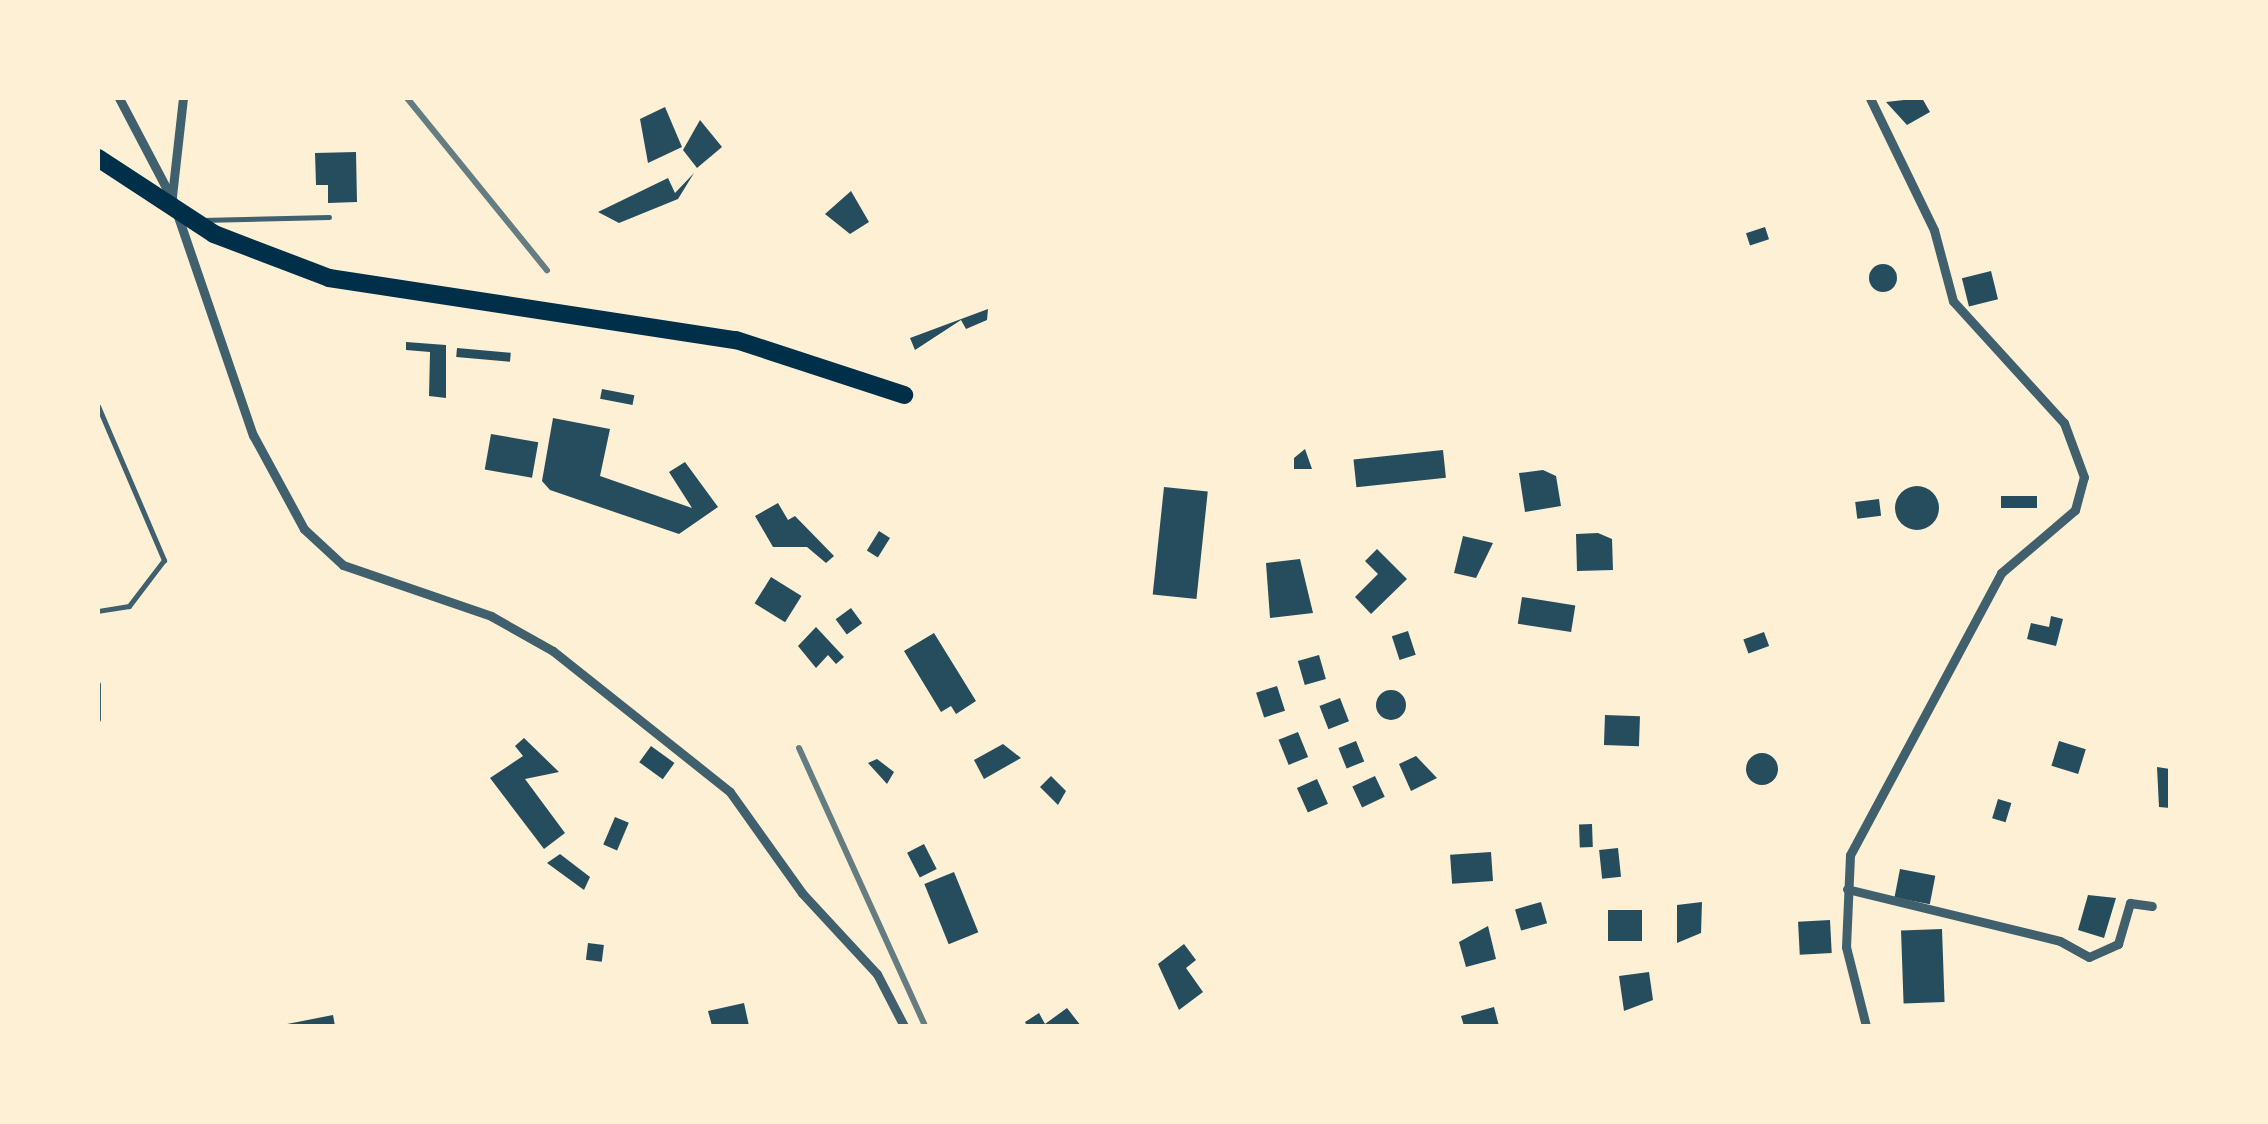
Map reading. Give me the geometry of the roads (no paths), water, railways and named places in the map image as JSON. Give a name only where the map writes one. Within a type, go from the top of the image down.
[{"type":"highway","points":[[98,158],[214,234],[329,278],[602,316],[736,340],[904,395]]},
{"type":"street","points":[[119,98],[172,198],[194,276],[254,435],[321,548],[375,580],[492,616],[644,720],[752,816],[802,894],[877,974],[904,1026]]},
{"type":"street","points":[[172,198],[183,98]]},
{"type":"street","points":[[1866,1026],[1846,947],[1846,889],[1873,800],[2001,573],[2075,510],[2084,477],[2064,423],[1940,278],[1934,230],[1870,98]]},
{"type":"street","points":[[1846,889],[2060,942],[2089,957],[2118,944],[2130,903],[2152,906]]},
{"type":"lane","points":[[178,222],[329,217]]},
{"type":"lane","points":[[98,406],[164,560],[130,606],[98,611]]},
{"type":"lane","points":[[98,684],[98,719]]},
{"type":"railway","points":[[407,98],[547,270]]},
{"type":"railway","points":[[799,748],[925,1026]]}]
